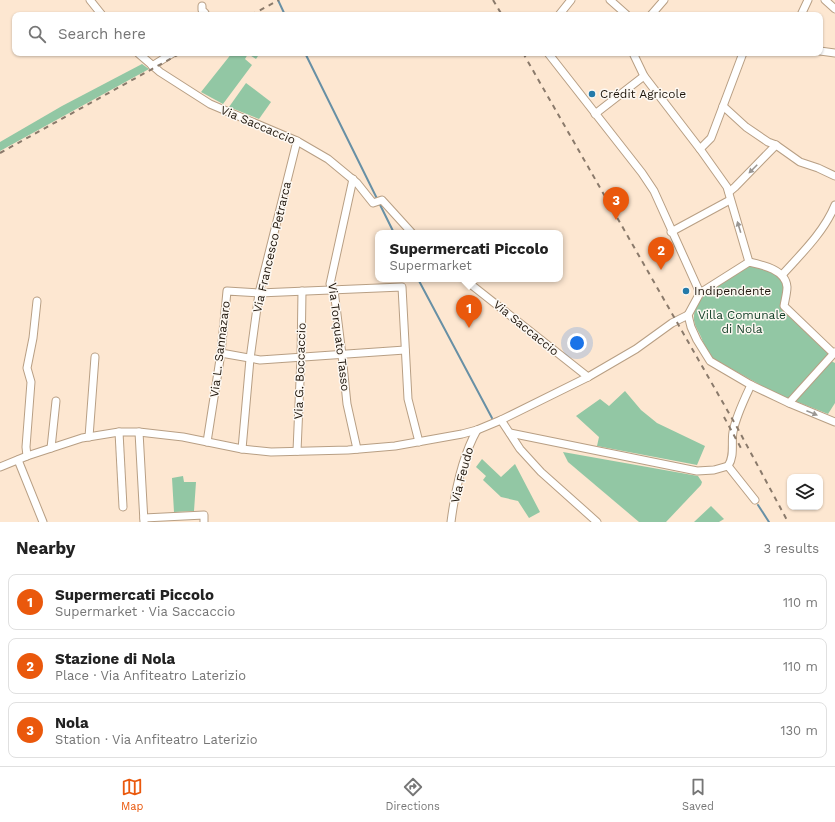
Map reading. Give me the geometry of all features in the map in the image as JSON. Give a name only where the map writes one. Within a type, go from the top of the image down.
[{"type":"street","points":[[90,0],[100,12]]},
{"type":"street","points":[[561,12],[571,0]]},
{"type":"street","points":[[610,0],[624,12]]},
{"type":"street","points":[[654,12],[664,0]]},
{"type":"street","points":[[802,12],[808,0]]},
{"type":"street","points":[[825,0],[835,9]]},
{"type":"street","points":[[202,6],[203,12]]},
{"type":"street","points":[[823,52],[835,54]]},
{"type":"street","name":"Via Saccaccio","points":[[141,56],[152,66],[210,104],[297,141],[328,159],[353,179],[373,203],[382,200],[409,230]]},
{"type":"street","points":[[152,66],[168,56]]},
{"type":"street","points":[[550,56],[642,173],[654,191],[700,293]]},
{"type":"street","points":[[634,56],[644,76],[727,187],[749,262]]},
{"type":"street","points":[[700,149],[712,138],[742,56]]},
{"type":"street","points":[[595,114],[644,76]]},
{"type":"street","points":[[723,106],[746,127],[768,142],[776,145],[800,162],[835,176]]},
{"type":"street","name":"Via Francesco Petrarca","points":[[242,449],[250,359],[259,293],[297,141]]},
{"type":"street","points":[[728,192],[735,187],[776,145]]},
{"type":"street","name":"Via Torquato Tasso","points":[[353,179],[330,284],[334,290],[347,404],[357,449]]},
{"type":"street","points":[[672,232],[730,200]]},
{"type":"street","points":[[782,275],[812,242],[835,205]]},
{"type":"street","points":[[0,467],[51,448],[89,437],[119,432],[139,432],[183,437],[242,449],[271,452],[395,446],[477,430],[501,420],[588,377],[636,349],[672,323],[688,315],[700,293],[749,262],[772,268],[782,275],[787,287],[784,306],[834,352],[789,404]]},
{"type":"street","name":"Via Saccaccio","points":[[468,282],[588,377]]},
{"type":"street","name":"Via L. Sannazaro","points":[[207,442],[222,354],[227,291],[259,293],[402,287],[405,350]]},
{"type":"street","name":"Via G. Boccaccio","points":[[297,451],[302,291]]},
{"type":"street","points":[[27,456],[26,446],[30,382],[27,368],[33,338],[37,301]]},
{"type":"street","points":[[688,315],[691,327],[710,361],[751,385],[789,404],[835,422]]},
{"type":"street","points":[[222,354],[260,360],[405,350],[408,399],[420,442]]},
{"type":"street","points":[[89,437],[95,357]]},
{"type":"street","points":[[728,466],[732,457],[734,428],[751,385]]},
{"type":"street","points":[[51,448],[56,401]]},
{"type":"street","points":[[501,420],[520,449],[541,472],[597,522]]},
{"type":"street","name":"Via Feudo","points":[[452,522],[455,497],[467,450],[477,430]]},
{"type":"street","points":[[119,432],[122,507]]},
{"type":"street","points":[[139,432],[144,520],[204,515],[204,522]]},
{"type":"street","points":[[510,433],[697,471],[714,470],[728,466]]},
{"type":"street","points":[[462,434],[467,450]]},
{"type":"street","points":[[18,460],[43,522]]},
{"type":"street","points":[[728,466],[755,500]]},
{"type":"green space","points":[[230,56],[247,56],[245,59],[252,65],[223,104],[201,92]]},
{"type":"green space","points":[[251,56],[258,56],[256,59]]},
{"type":"green space","points":[[142,64],[149,69],[0,151],[0,142],[62,106]]},
{"type":"green space","points":[[246,83],[271,102],[259,119],[229,107]]},
{"type":"green space","name":"Villa Comunale di Nola","points":[[749,266],[770,270],[783,279],[785,284],[784,307],[832,353],[789,401],[712,358],[695,324],[694,316],[700,300],[715,286]]},
{"type":"green space","points":[[831,361],[835,363],[835,403],[828,414],[795,401]]},
{"type":"green space","points":[[625,391],[641,410],[657,423],[705,446],[697,465],[597,446],[599,437],[576,416],[600,399],[609,406]]},
{"type":"green space","points":[[563,452],[698,476],[702,482],[701,485],[666,522],[639,522],[568,462]]},
{"type":"green space","points":[[482,459],[501,477],[515,464],[540,512],[529,518],[518,501],[501,497],[483,480],[486,476],[476,467]]},
{"type":"green space","points":[[183,476],[184,482],[196,482],[194,511],[174,512],[172,478]]},
{"type":"green space","points":[[711,506],[724,519],[719,522],[694,522]]},
{"type":"waterway","points":[[278,0],[284,12]]},
{"type":"waterway","points":[[306,56],[393,230]]},
{"type":"waterway","points":[[420,282],[492,418]]},
{"type":"waterway","points":[[758,505],[769,522]]},
{"type":"railway","points":[[257,12],[279,0]]},
{"type":"railway","points":[[493,0],[500,12]]},
{"type":"railway","points":[[0,153],[176,56]]},
{"type":"railway","points":[[525,56],[738,429],[788,522]]},
{"type":"railway","points":[[724,417],[742,450]]},
{"type":"place","name":"Crédit Agricole","points":[[592,94]]},
{"type":"place","name":"Nola","points":[[616,220]]},
{"type":"place","name":"Stazione di Nola","points":[[661,270]]},
{"type":"place","name":"Indipendente","points":[[686,291]]},
{"type":"place","name":"Supermercati Piccolo","points":[[469,328]]}]
